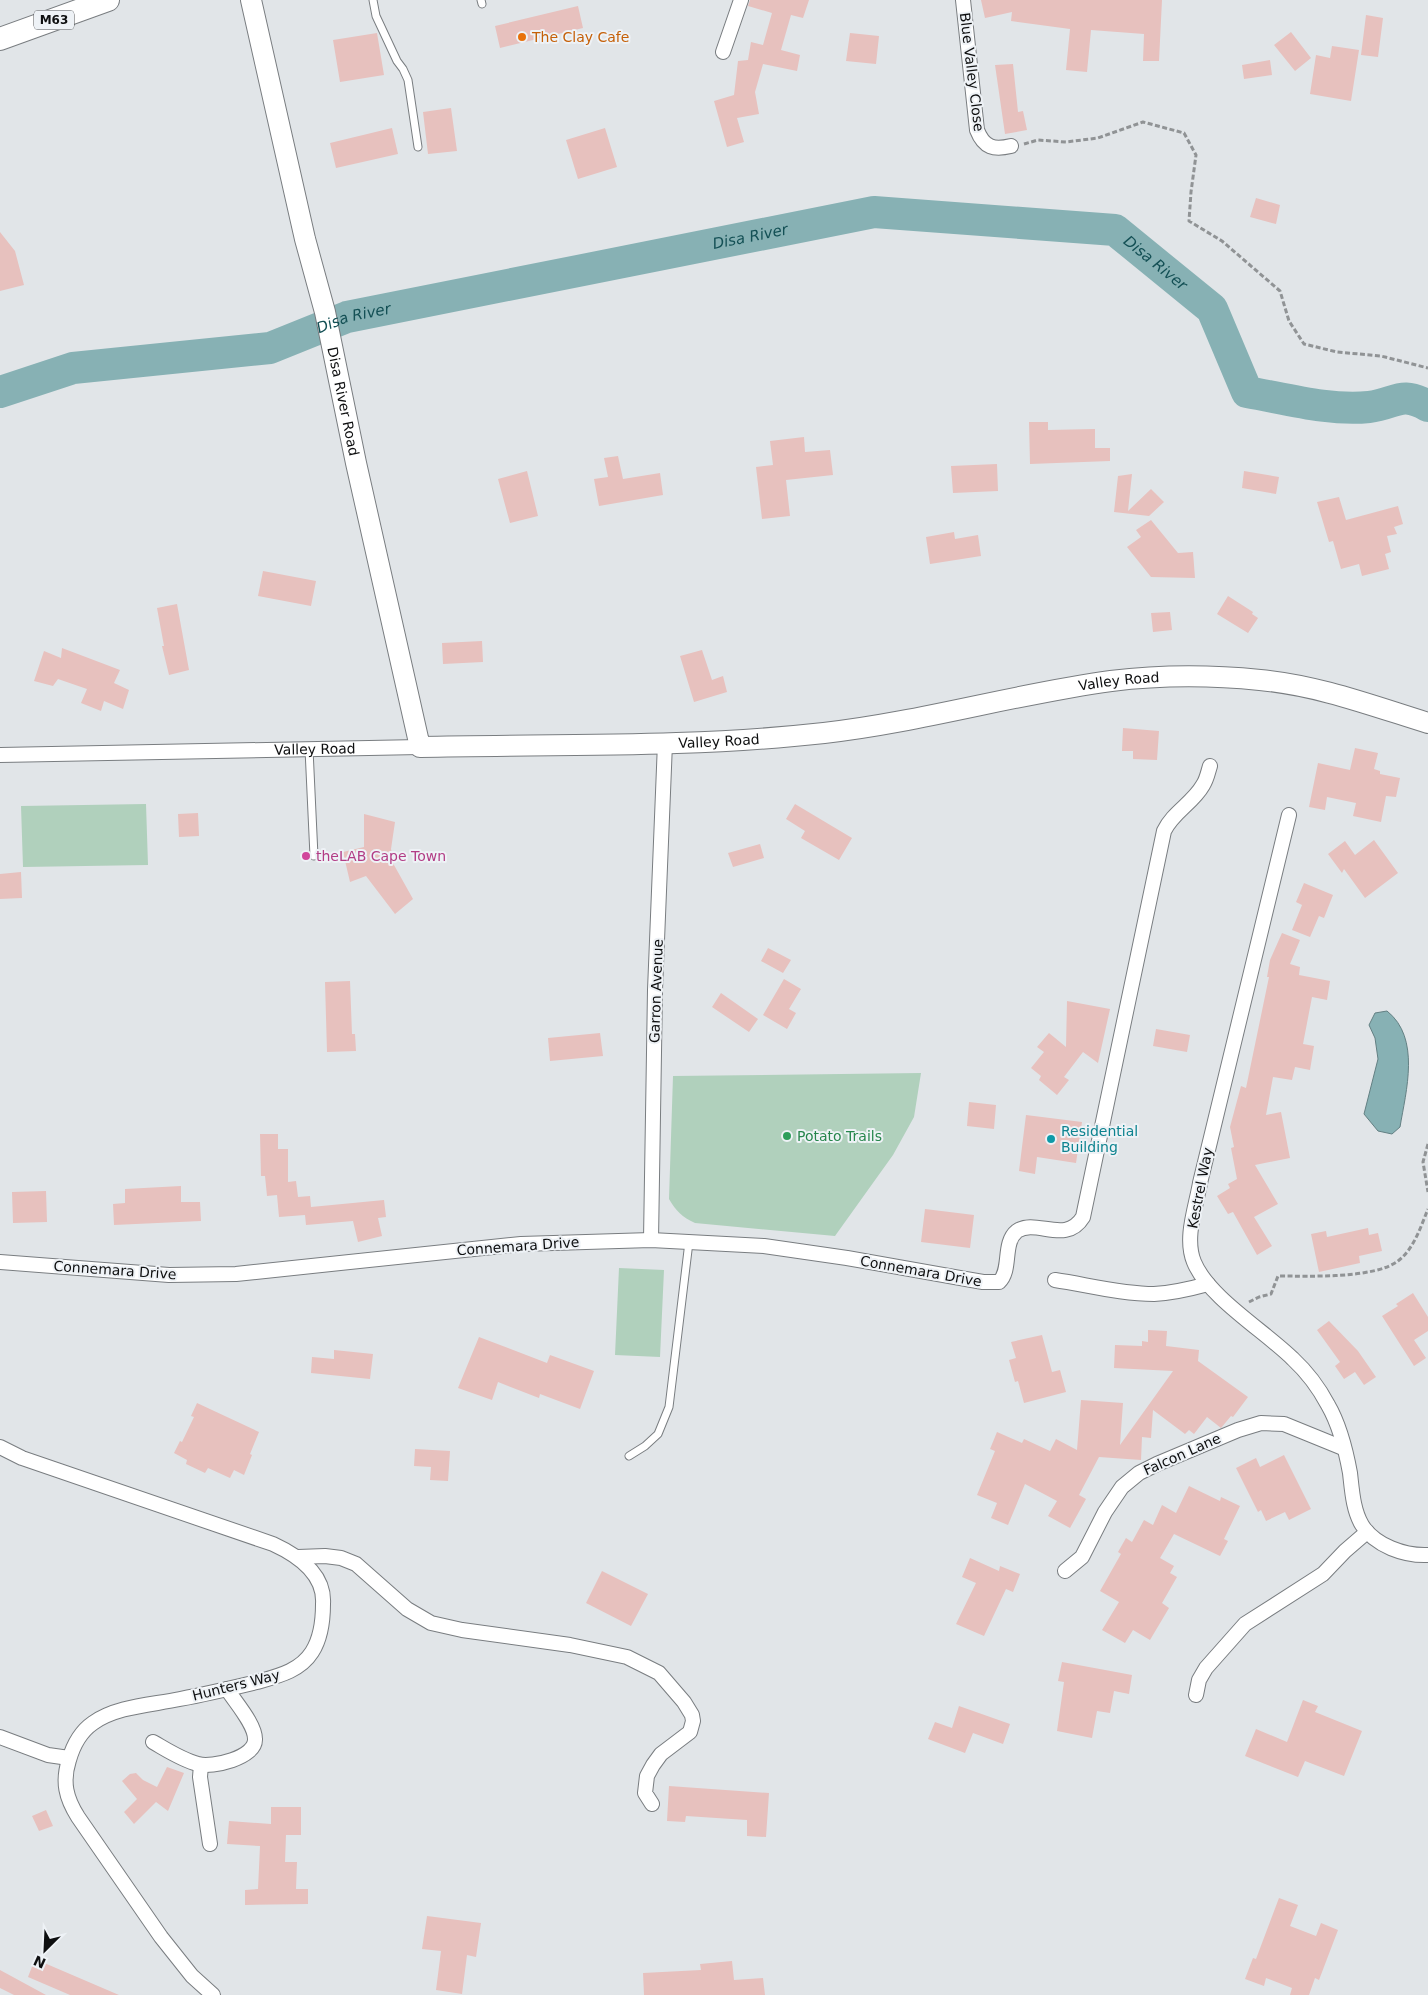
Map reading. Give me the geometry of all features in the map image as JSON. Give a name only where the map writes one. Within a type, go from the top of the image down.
[{"type":"main road","name":"M63","points":[[0,40],[108,0]]},
{"type":"street","name":"Disa River Road","points":[[251,0],[305,239],[325,312],[356,463],[420,747]]},
{"type":"street","points":[[722,52],[741,0]]},
{"type":"street","name":"Blue Valley Close","points":[[964,0],[977,130],[983,142],[990,148],[996,149],[1011,146]]},
{"type":"street","name":"Valley Road","points":[[0,755],[740,741],[828,733],[901,721],[1045,692],[1113,681],[1159,677],[1261,680],[1292,685],[1352,700],[1428,723]]},
{"type":"street","name":"Garron Avenue","points":[[650,1240],[656,990],[665,743]]},
{"type":"street","name":"Connemara Drive","points":[[0,1262],[169,1275],[236,1274],[521,1244],[650,1240],[773,1248],[847,1258],[995,1284],[1001,1281],[1004,1275],[1011,1238],[1019,1230],[1070,1229],[1076,1226],[1083,1217],[1164,831],[1169,821],[1192,799],[1203,785],[1210,766]]},
{"type":"street","name":"Kestrel Way","points":[[1289,815],[1233,1042],[1191,1230],[1193,1260],[1208,1284],[1235,1310],[1294,1360],[1313,1382],[1328,1406],[1343,1448],[1358,1516],[1368,1532],[1387,1546],[1401,1552],[1418,1555],[1428,1554]]},
{"type":"street","points":[[1055,1280],[1136,1293],[1154,1294],[1179,1291],[1208,1284]]},
{"type":"street","name":"Falcon Lane","points":[[1065,1571],[1082,1557],[1105,1512],[1122,1487],[1139,1472],[1157,1464],[1238,1430],[1261,1424],[1284,1424],[1343,1448]]},
{"type":"street","name":"Hunters Way","points":[[0,1447],[22,1458],[273,1544],[298,1557],[312,1572],[319,1585],[323,1601],[322,1625],[312,1652],[305,1661],[277,1676],[227,1689],[115,1712],[92,1723],[76,1742],[69,1758],[65,1779],[65,1791],[69,1804],[161,1937],[192,1976],[213,1995]]},
{"type":"street","points":[[1196,1695],[1199,1680],[1206,1668],[1245,1624],[1323,1574],[1345,1551],[1368,1532]]},
{"type":"street","points":[[298,1557],[325,1556],[341,1558],[356,1564],[407,1609],[431,1623],[462,1630],[605,1652],[627,1657],[658,1673],[684,1702],[692,1715],[693,1721],[690,1732],[661,1754],[647,1776],[645,1793],[652,1804]]},
{"type":"street","points":[[153,1742],[188,1761],[201,1765],[244,1755],[254,1745],[255,1737],[249,1722],[227,1689]]},
{"type":"street","points":[[0,1737],[48,1755],[69,1758]]},
{"type":"street","points":[[201,1765],[200,1777],[210,1844]]},
{"type":"lane","points":[[373,0],[376,16],[408,80],[418,147]]},
{"type":"lane","points":[[309,749],[314,856]]},
{"type":"lane","points":[[629,1456],[645,1446],[658,1434],[669,1407],[689,1242]]},
{"type":"path","points":[[1011,146],[1038,140],[1066,142],[1098,138],[1143,122],[1184,133],[1196,155],[1190,192],[1189,221],[1222,242],[1280,291],[1289,321],[1304,344],[1337,352],[1381,356],[1428,368]]},
{"type":"path","points":[[1428,1144],[1423,1162],[1428,1192]]},
{"type":"path","points":[[1235,1310],[1259,1297],[1271,1294],[1278,1276],[1327,1276],[1375,1271],[1398,1262],[1410,1249],[1428,1208]]},
{"type":"green space","points":[[146,804],[148,865],[23,867],[21,806]]},
{"type":"green space","name":"Potato Trails","points":[[921,1073],[914,1117],[893,1155],[835,1236],[695,1223],[680,1213],[669,1199],[673,1076]]},
{"type":"green space","points":[[619,1268],[664,1270],[660,1357],[615,1355]]},
{"type":"water","points":[[1387,1011],[1398,1022],[1408,1050],[1407,1082],[1400,1127],[1392,1134],[1378,1131],[1364,1114],[1378,1059],[1375,1038],[1369,1025],[1375,1013]]},
{"type":"building","points":[[750,0],[809,0],[803,18],[791,15],[781,50],[800,55],[797,71],[763,64],[755,92],[759,114],[737,118],[744,142],[727,147],[714,101],[734,95],[738,61],[748,60],[751,42],[763,45],[772,13],[748,6]]},
{"type":"building","points":[[981,0],[1162,0],[1159,61],[1143,61],[1144,34],[1091,30],[1087,72],[1066,70],[1070,29],[1011,21],[1012,12],[985,18]]},
{"type":"building","name":"The Clay Cafe","points":[[578,6],[583,28],[500,48],[495,26]]},
{"type":"building","points":[[1366,15],[1383,18],[1378,57],[1361,55]]},
{"type":"building","points":[[1291,32],[1311,58],[1295,71],[1274,45]]},
{"type":"building","points":[[377,33],[384,75],[340,82],[333,40]]},
{"type":"building","points":[[850,33],[879,36],[876,64],[846,61]]},
{"type":"building","points":[[1332,46],[1359,50],[1351,101],[1310,94],[1316,55],[1330,58]]},
{"type":"building","points":[[1270,60],[1272,75],[1244,79],[1242,65]]},
{"type":"building","points":[[1013,64],[1018,112],[1023,111],[1027,130],[1005,134],[995,65]]},
{"type":"building","points":[[451,108],[457,151],[428,154],[423,112]]},
{"type":"building","points":[[392,128],[398,154],[336,168],[330,143]]},
{"type":"building","points":[[605,128],[617,167],[578,179],[566,140]]},
{"type":"building","points":[[1256,198],[1280,205],[1276,224],[1250,217]]},
{"type":"building","points":[[0,232],[15,251],[24,285],[0,291]]},
{"type":"building","points":[[1029,422],[1048,422],[1048,430],[1095,429],[1095,448],[1110,448],[1110,461],[1030,464]]},
{"type":"building","points":[[804,437],[805,452],[830,450],[833,475],[786,480],[790,516],[762,519],[756,467],[773,465],[770,441]]},
{"type":"building","points":[[618,456],[623,479],[660,473],[663,495],[599,506],[594,479],[608,477],[604,458]]},
{"type":"building","points":[[997,464],[998,491],[953,493],[951,466]]},
{"type":"building","points":[[527,471],[538,516],[510,523],[498,479]]},
{"type":"building","points":[[1244,471],[1279,477],[1276,494],[1242,488]]},
{"type":"building","points":[[1132,474],[1128,511],[1151,489],[1164,502],[1149,516],[1114,512],[1118,476]]},
{"type":"building","points":[[1339,497],[1346,520],[1398,506],[1403,524],[1394,527],[1397,534],[1387,536],[1391,552],[1385,554],[1389,569],[1362,576],[1359,564],[1341,569],[1333,541],[1329,542],[1317,502]]},
{"type":"building","points":[[1151,520],[1178,553],[1193,552],[1195,578],[1151,577],[1127,547],[1141,537],[1136,530]]},
{"type":"building","points":[[954,532],[955,539],[978,535],[981,556],[930,564],[926,537]]},
{"type":"building","points":[[263,571],[316,581],[311,606],[258,596]]},
{"type":"building","points":[[1228,596],[1253,612],[1252,614],[1258,618],[1248,633],[1217,614]]},
{"type":"building","points":[[177,604],[189,670],[169,675],[162,646],[164,646],[157,608]]},
{"type":"building","points":[[1170,612],[1172,630],[1153,632],[1151,613]]},
{"type":"building","points":[[482,641],[483,662],[443,664],[442,643]]},
{"type":"building","points":[[62,648],[120,670],[114,683],[129,690],[123,709],[104,701],[101,711],[81,703],[87,689],[58,679],[53,686],[34,681],[44,651],[61,658]]},
{"type":"building","points":[[702,650],[712,680],[723,676],[727,692],[694,702],[680,656]]},
{"type":"building","points":[[1123,728],[1159,731],[1157,760],[1133,759],[1133,751],[1122,751]]},
{"type":"building","points":[[1355,748],[1378,753],[1374,769],[1380,771],[1380,774],[1400,778],[1396,797],[1386,796],[1381,822],[1353,816],[1356,803],[1327,797],[1325,810],[1309,807],[1318,763],[1350,770]]},
{"type":"building","points":[[795,804],[852,838],[839,860],[801,838],[805,831],[786,819]]},
{"type":"building","points":[[198,813],[199,836],[179,837],[178,814]]},
{"type":"building","points":[[364,814],[395,822],[391,849],[394,865],[413,899],[395,914],[366,876],[350,882],[343,852],[364,847]]},
{"type":"building","points":[[1374,840],[1398,873],[1365,898],[1344,869],[1342,873],[1328,854],[1345,841],[1355,855]]},
{"type":"building","points":[[760,844],[764,858],[733,867],[728,853]]},
{"type":"building","points":[[21,872],[22,898],[0,899],[0,874]]},
{"type":"building","points":[[1304,883],[1333,895],[1324,918],[1319,916],[1310,937],[1292,930],[1302,905],[1296,902]]},
{"type":"building","points":[[1282,933],[1300,940],[1290,964],[1300,967],[1299,975],[1330,981],[1327,1000],[1312,997],[1303,1044],[1314,1046],[1310,1070],[1295,1067],[1292,1080],[1273,1077],[1266,1115],[1281,1112],[1290,1158],[1255,1165],[1278,1204],[1254,1217],[1272,1246],[1257,1255],[1233,1212],[1228,1214],[1217,1196],[1230,1188],[1228,1184],[1237,1179],[1231,1148],[1234,1147],[1230,1127],[1241,1086],[1246,1088],[1269,977],[1267,977],[1270,960]]},
{"type":"building","points":[[768,948],[791,960],[783,973],[761,961]]},
{"type":"building","points":[[784,979],[801,989],[789,1009],[796,1013],[787,1029],[763,1015]]},
{"type":"building","points":[[350,981],[352,1034],[355,1034],[356,1051],[327,1052],[325,982]]},
{"type":"building","points":[[721,993],[758,1019],[749,1032],[712,1007]]},
{"type":"building","points":[[1067,1001],[1110,1009],[1098,1063],[1083,1052],[1064,1077],[1069,1080],[1057,1095],[1039,1080],[1041,1076],[1031,1068],[1044,1052],[1037,1047],[1049,1033],[1066,1047]]},
{"type":"building","points":[[1156,1029],[1190,1035],[1187,1052],[1153,1046]]},
{"type":"building","points":[[600,1033],[603,1056],[550,1061],[548,1038]]},
{"type":"building","points":[[969,1102],[996,1105],[994,1129],[967,1126]]},
{"type":"building","name":"Residential Building","points":[[1026,1115],[1082,1122],[1076,1163],[1037,1157],[1035,1174],[1019,1171]]},
{"type":"building","points":[[260,1134],[278,1134],[278,1149],[288,1149],[288,1182],[296,1181],[298,1197],[310,1196],[311,1207],[384,1200],[386,1217],[378,1218],[382,1236],[358,1242],[353,1221],[306,1225],[305,1215],[279,1217],[277,1195],[267,1196],[265,1176],[261,1176]]},
{"type":"building","points":[[181,1186],[181,1202],[200,1202],[201,1221],[114,1225],[113,1204],[125,1203],[125,1189]]},
{"type":"building","points":[[46,1191],[47,1222],[13,1223],[12,1192]]},
{"type":"building","points":[[925,1209],[974,1215],[970,1248],[921,1242]]},
{"type":"building","points":[[1368,1228],[1369,1235],[1378,1233],[1382,1251],[1359,1256],[1360,1263],[1319,1272],[1311,1234],[1326,1231],[1327,1237]]},
{"type":"building","points":[[1413,1293],[1428,1317],[1428,1331],[1414,1340],[1426,1358],[1414,1366],[1382,1316],[1398,1306],[1396,1304]]},
{"type":"building","points":[[1329,1321],[1358,1351],[1376,1377],[1364,1385],[1355,1372],[1344,1379],[1335,1366],[1340,1362],[1317,1330]]},
{"type":"building","points":[[1148,1330],[1167,1331],[1166,1346],[1199,1350],[1198,1361],[1248,1397],[1233,1417],[1231,1416],[1221,1428],[1207,1417],[1194,1434],[1189,1430],[1185,1434],[1153,1410],[1151,1438],[1142,1437],[1141,1460],[1099,1457],[1079,1495],[1086,1499],[1070,1528],[1048,1516],[1057,1501],[1025,1484],[1008,1525],[991,1518],[997,1503],[977,1495],[995,1451],[990,1449],[997,1432],[1022,1443],[1024,1439],[1050,1451],[1056,1439],[1077,1450],[1081,1400],[1123,1403],[1120,1445],[1173,1371],[1114,1368],[1115,1345],[1142,1346],[1142,1341],[1148,1342]]},
{"type":"building","points":[[1042,1335],[1052,1372],[1060,1370],[1066,1392],[1024,1403],[1018,1381],[1015,1382],[1009,1360],[1016,1358],[1011,1342]]},
{"type":"building","points":[[479,1337],[547,1363],[550,1355],[594,1371],[580,1409],[540,1394],[539,1398],[498,1382],[492,1400],[458,1388]]},
{"type":"building","points":[[334,1350],[373,1354],[370,1379],[311,1373],[312,1357],[334,1359]]},
{"type":"building","points":[[197,1403],[259,1432],[244,1475],[234,1470],[230,1478],[208,1468],[205,1473],[186,1464],[187,1460],[174,1453],[180,1441],[182,1442],[194,1417],[191,1416]]},
{"type":"building","points":[[415,1449],[450,1451],[448,1481],[430,1480],[431,1467],[414,1466]]},
{"type":"building","points":[[1284,1455],[1311,1509],[1289,1520],[1285,1512],[1266,1521],[1261,1510],[1258,1512],[1236,1468],[1256,1458],[1260,1467]]},
{"type":"building","points":[[1189,1486],[1220,1501],[1221,1497],[1240,1506],[1224,1539],[1228,1541],[1220,1556],[1174,1534],[1160,1558],[1174,1566],[1170,1573],[1177,1577],[1162,1603],[1169,1608],[1150,1640],[1133,1630],[1125,1643],[1102,1630],[1119,1602],[1100,1591],[1121,1554],[1118,1552],[1126,1538],[1132,1542],[1144,1520],[1153,1525],[1162,1505],[1176,1513]]},
{"type":"building","points":[[970,1558],[999,1571],[1000,1566],[1020,1574],[1013,1592],[1006,1589],[984,1636],[956,1624],[976,1583],[962,1577]]},
{"type":"building","points":[[602,1571],[648,1594],[631,1626],[586,1603]]},
{"type":"building","points":[[1062,1662],[1132,1675],[1129,1694],[1114,1691],[1110,1713],[1097,1711],[1092,1738],[1057,1731],[1064,1682],[1058,1681]]},
{"type":"building","points":[[1303,1700],[1318,1706],[1315,1712],[1362,1731],[1344,1776],[1305,1761],[1298,1777],[1245,1756],[1256,1729],[1287,1742]]},
{"type":"building","points":[[959,1706],[1010,1724],[1003,1744],[973,1733],[965,1753],[928,1739],[935,1722],[952,1728]]},
{"type":"building","points":[[167,1767],[184,1773],[168,1811],[156,1802],[134,1824],[124,1812],[137,1799],[122,1781],[130,1774],[136,1773],[143,1780],[157,1787]]},
{"type":"building","points":[[669,1786],[769,1793],[766,1837],[747,1836],[747,1820],[686,1816],[685,1822],[667,1821]]},
{"type":"building","points":[[271,1807],[301,1807],[301,1835],[286,1835],[285,1862],[297,1862],[296,1889],[308,1889],[308,1904],[245,1905],[245,1890],[258,1889],[260,1846],[227,1844],[229,1821],[271,1824]]},
{"type":"building","points":[[46,1810],[53,1826],[39,1831],[32,1816]]},
{"type":"building","points":[[1279,1898],[1298,1905],[1290,1926],[1316,1936],[1321,1923],[1338,1930],[1319,1980],[1315,1978],[1309,1995],[1290,1995],[1292,1988],[1266,1978],[1264,1986],[1245,1979],[1253,1958],[1256,1959]]},
{"type":"building","points":[[427,1916],[481,1923],[476,1957],[467,1955],[462,1994],[436,1990],[441,1951],[422,1949]]},
{"type":"building","points":[[35,1959],[119,1995],[70,1995],[28,1977]]},
{"type":"building","points":[[732,1961],[734,1980],[763,1978],[765,1995],[644,1995],[643,1973],[701,1970],[700,1964]]},
{"type":"building","points":[[0,1970],[46,1995],[14,1995],[0,1988]]},
{"type":"waterway","name":"Disa River","points":[[0,392],[73,368],[270,348],[347,317],[874,212],[1115,230],[1212,309],[1247,392],[1323,406],[1369,407],[1404,398],[1419,401],[1428,406]]},
{"type":"place","name":"The Clay Cafe","points":[[522,37]]},
{"type":"place","name":"theLAB Cape Town","points":[[306,856]]},
{"type":"place","name":"Potato Trails","points":[[787,1136]]},
{"type":"place","name":"Residential Building","points":[[1051,1139]]}]
